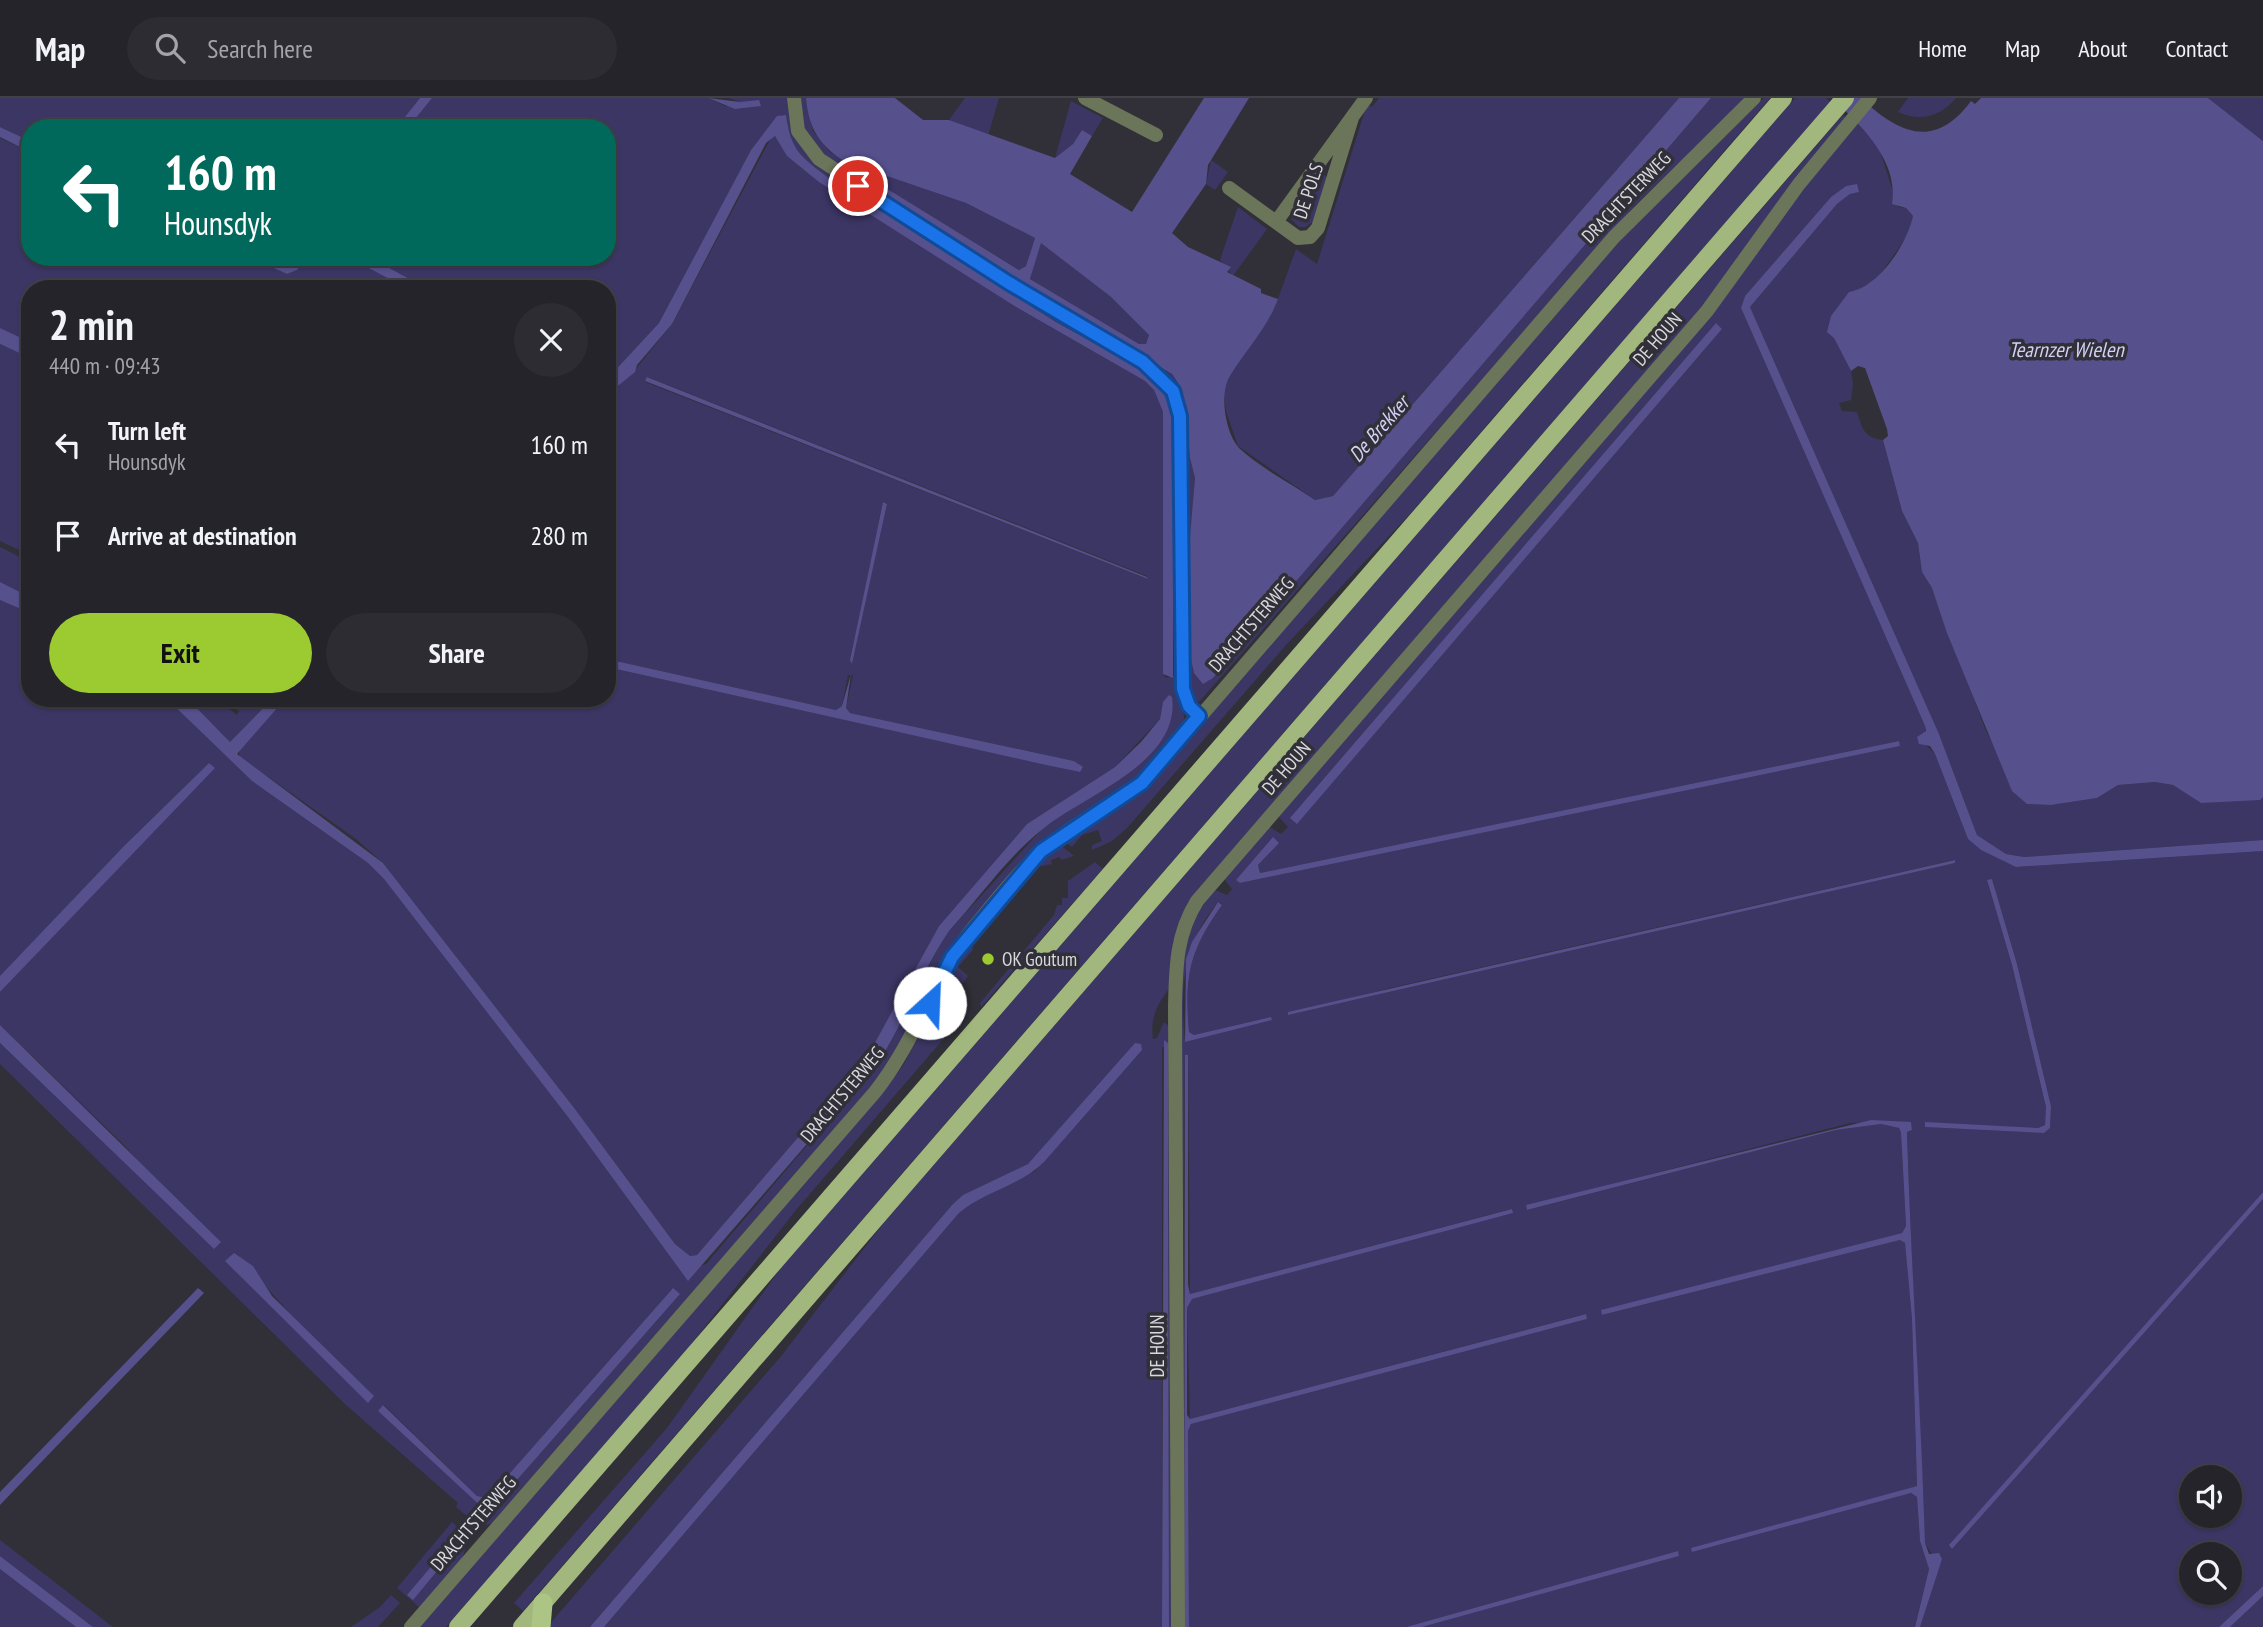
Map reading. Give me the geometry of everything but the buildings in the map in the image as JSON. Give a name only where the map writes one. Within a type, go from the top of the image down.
[{"type":"highway","points":[[541,1627],[544,1623],[543,1602]]},
{"type":"main road","points":[[458,1627],[1783,98]]},
{"type":"main road","points":[[522,1627],[1841,103]]},
{"type":"street","points":[[794,98],[798,131],[819,159],[1009,283],[1143,362],[1173,391],[1181,426],[1183,689],[1189,706],[1199,716]]},
{"type":"street","points":[[1085,98],[1107,103],[1156,135]]},
{"type":"street","name":"DE POLS","points":[[1276,222],[1366,98]]},
{"type":"street","name":"DRACHTSTERWEG","points":[[411,1627],[875,1092],[907,1047],[952,957],[996,902],[1041,851],[1142,783],[1614,237],[1754,98]]},
{"type":"street","name":"DE HOUN","points":[[1178,1627],[1175,1006],[1177,948],[1188,915],[1203,893],[1707,310],[1799,184],[1870,98]]},
{"type":"street","name":"DE POLS","points":[[1229,188],[1298,238],[1304,239],[1315,233],[1352,118]]},
{"type":"shaded area","points":[[0,98],[420,98],[403,119],[21,119],[21,137],[0,127]]},
{"type":"shaded area","points":[[432,98],[708,98],[725,106],[740,102],[729,98],[790,98],[798,139],[1154,374],[1175,407],[1180,690],[1185,723],[1137,778],[1124,789],[1051,834],[992,898],[902,1044],[870,1088],[492,1523],[487,1525],[468,1517],[456,1507],[458,1503],[345,1404],[0,1064],[0,1043],[214,1249],[124,1145],[0,1025],[0,992],[214,768],[209,763],[124,846],[0,977],[0,600],[21,609],[21,707],[175,707],[252,781],[368,863],[384,879],[568,1117],[682,1273],[706,1264],[879,1061],[937,948],[949,931],[1043,828],[1162,738],[1163,702],[1160,719],[1115,767],[1027,824],[939,926],[867,1057],[697,1255],[690,1256],[675,1244],[575,1109],[383,863],[356,839],[240,757],[238,749],[278,707],[616,707],[616,669],[1079,772],[1074,761],[850,713],[846,708],[853,675],[848,675],[842,706],[836,710],[616,661],[616,388],[630,376],[672,324],[772,136],[777,137],[787,156],[1016,307],[1145,381],[1154,390],[1163,412],[1163,674],[1166,678],[1175,675],[1173,423],[1170,407],[1141,369],[1056,322],[829,178],[799,152],[791,137],[785,115],[768,128],[751,150],[659,323],[616,369],[616,280],[411,280],[386,266],[616,266],[616,119],[415,119]],"holes":[[[648,377],[1147,576],[1148,579],[645,382]],[[883,502],[887,504],[852,664],[850,660]],[[226,1261],[262,1282],[368,1402]],[[672,1289],[679,1295],[488,1513],[378,1411],[384,1405],[477,1496],[488,1498]]]},
{"type":"shaded area","points":[[797,98],[806,98],[813,131],[829,151],[1040,295],[1172,374],[1182,389],[1195,478],[1188,596],[1207,682],[1711,98],[1746,98],[1636,204],[1199,702],[1193,701],[1188,693],[1175,391],[838,169],[806,139]]},
{"type":"shaded area","points":[[965,98],[999,98],[988,136],[949,120]]},
{"type":"shaded area","points":[[1379,98],[1679,98],[1333,496],[1315,500],[1238,446],[1226,411],[1224,393],[1227,380],[1275,307],[1296,249],[1317,264],[1366,107],[1368,104],[1372,107]]},
{"type":"shaded area","points":[[1764,98],[1770,98],[1409,515],[1286,645],[1127,828],[1112,841],[1092,850],[1092,845],[1102,841],[1098,830],[1082,835],[1072,847],[1067,843],[1063,847],[1074,856],[1061,860],[1060,857],[1051,860],[1052,864],[1035,867],[1063,842],[1126,801],[1155,778],[1635,223]]},
{"type":"shaded area","points":[[1795,98],[1826,98],[1830,102],[523,1611],[514,1603],[667,1428],[780,1269]]},
{"type":"shaded area","points":[[1908,98],[1956,98],[1943,110],[1929,116],[1914,117],[1898,112]]},
{"type":"shaded area","points":[[2208,98],[2263,98],[2263,141]]},
{"type":"shaded area","points":[[1071,101],[1103,118],[1092,136],[1082,130],[1073,144],[1055,158]]},
{"type":"shaded area","points":[[1843,115],[1846,117],[1703,307],[1193,898],[1169,989],[1155,1012],[1152,1032],[1153,1039],[1157,1038],[1164,1022],[1170,1027],[1175,1627],[1169,1627],[1168,1043],[1162,1048],[1162,1627],[604,1627],[959,1213],[969,1204],[1035,1171],[1143,1047],[1028,1164],[952,1205],[590,1627],[547,1627],[782,1355],[885,1221]]},
{"type":"shaded area","points":[[1857,123],[1879,148],[1898,207],[1906,208],[1913,216],[1910,232],[1877,279],[1858,290],[1834,338],[1851,371],[1853,384],[1851,400],[1839,403],[1842,411],[1857,412],[1862,427],[1868,434],[1883,440],[1902,511],[1918,543],[1922,572],[1932,588],[1986,731],[2027,804],[2051,805],[2097,798],[2118,785],[2155,782],[2173,785],[2201,803],[2263,797],[2263,840],[2024,857],[2006,854],[1977,835],[1939,734],[1750,307],[1837,204],[1850,194],[1846,186],[1831,197],[1745,296],[1741,308],[1925,726],[1925,744],[1935,754],[1968,839],[2016,867],[2263,851],[2263,1192],[1953,1542],[1952,1549],[2263,1199],[2263,1586],[2219,1627],[1920,1627],[1939,1564],[1925,1544],[1907,1132],[1912,1130],[1911,1122],[1850,1123],[1526,1206],[1528,1210],[1836,1130],[1881,1124],[1899,1128],[1906,1226],[1902,1233],[1601,1311],[1603,1315],[1900,1240],[1905,1243],[1912,1319],[1917,1486],[1692,1552],[1910,1493],[1917,1497],[1920,1541],[1929,1569],[1915,1627],[1422,1627],[1679,1556],[1678,1551],[1406,1627],[1189,1627],[1188,1431],[1191,1424],[1587,1319],[1585,1314],[1190,1419],[1187,1308],[1192,1299],[1512,1213],[1511,1209],[1190,1294],[1188,1055],[1185,1055],[1183,1285],[1179,963],[1191,917],[1213,889],[1227,895],[1232,889],[1223,878],[1268,826],[1281,834],[1288,827],[1277,815]],"holes":[[[1716,324],[1722,329],[1297,823]],[[1899,741],[1900,746],[1240,883],[1279,843],[1258,865],[1260,873]],[[1954,860],[1955,863],[1288,1015],[1390,988]],[[1992,879],[2017,964],[2051,1106],[2050,1127],[2044,1133],[1926,1127],[2038,1128],[2045,1125],[2046,1107],[2012,965],[1987,881]],[[1218,902],[1222,904],[1203,936],[1192,964],[1188,995],[1189,1032],[1194,1035],[1271,1017],[1185,1042],[1183,1003],[1186,968],[1190,951]]]},
{"type":"shaded area","points":[[0,138],[21,148],[21,266],[269,266],[287,274],[300,266],[365,266],[391,280],[21,280],[21,338],[0,328]]},
{"type":"shaded area","points":[[1211,160],[1228,172],[1215,190],[1206,184]]},
{"type":"shaded area","points":[[872,171],[966,203],[1035,238],[1026,266],[1019,270],[886,188],[867,174]]},
{"type":"shaded area","points":[[1320,171],[1327,177],[1314,221],[1305,227],[1299,227],[1291,219],[1291,210]]},
{"type":"shaded area","points":[[1238,207],[1267,229],[1233,276],[1220,260]]},
{"type":"shaded area","points":[[1041,242],[1111,297],[1149,335],[1146,344],[1139,344],[1030,279]]},
{"type":"shaded area","points":[[0,344],[21,354],[21,551],[0,541]]},
{"type":"shaded area","points":[[0,547],[21,558],[21,592],[0,582]]},
{"type":"shaded area","points":[[196,707],[227,707],[237,715],[239,711],[234,707],[264,707],[230,742]]},
{"type":"shaded area","points":[[1095,862],[1103,869],[981,1007],[980,1003],[1054,915],[1057,905],[1062,905],[1062,898],[1068,898],[1068,881]]},
{"type":"shaded area","points":[[1032,870],[1035,872],[972,946],[973,950],[958,967],[968,976],[963,983],[958,979],[952,986],[967,998],[961,1014],[946,1036],[796,1210],[686,1351],[446,1627],[420,1627],[890,1083],[904,1064],[965,950]]},
{"type":"shaded area","points":[[452,1522],[465,1534],[467,1542],[462,1560],[419,1607],[397,1588]]},
{"type":"shaded area","points":[[0,1540],[113,1627],[93,1627],[0,1556]]},
{"type":"shaded area","points":[[0,1569],[76,1627],[0,1627]]},
{"type":"shaded area","points":[[391,1595],[400,1603],[378,1627],[351,1627],[380,1607]]},
{"type":"shaded area","points":[[2263,1596],[2263,1627],[2230,1627]]},
{"type":"water","points":[[420,98],[432,98],[415,119],[403,119]]},
{"type":"water","points":[[708,98],[740,102],[759,100],[761,106],[735,109]]},
{"type":"water","points":[[806,98],[895,98],[923,120],[949,120],[1055,158],[1073,144],[1082,130],[1092,136],[1070,174],[1132,212],[1204,98],[1249,98],[1208,165],[1206,184],[1172,233],[1188,247],[1231,267],[1227,272],[1261,289],[1261,293],[1278,299],[1262,329],[1230,376],[1225,392],[1225,413],[1230,433],[1239,448],[1315,500],[1333,496],[1679,98],[1711,98],[1213,678],[1203,684],[1194,673],[1189,650],[1190,537],[1195,478],[1182,389],[1172,374],[1040,295],[847,169],[847,163],[818,136]],"holes":[[[872,171],[966,203],[1035,238],[1026,266],[1019,270],[886,188],[867,175]],[[1041,243],[1111,297],[1149,335],[1146,344],[1139,344],[1030,279]]]},
{"type":"water","name":"Tearnzer Wielen","points":[[1832,98],[1861,98],[1889,121],[1903,128],[1930,131],[1944,126],[1971,101],[1975,104],[1981,98],[2208,98],[2263,141],[2263,797],[2260,800],[2201,803],[2173,785],[2155,782],[2118,785],[2097,798],[2051,805],[2027,804],[2012,791],[1947,633],[1932,588],[1922,572],[1918,543],[1902,511],[1883,440],[1888,436],[1887,429],[1865,368],[1858,366],[1851,371],[1834,338],[1827,332],[1831,316],[1849,292],[1871,282],[1890,263],[1905,239],[1913,216],[1906,208],[1892,204],[1893,188],[1884,159],[1866,132]]},
{"type":"water","points":[[786,115],[794,145],[811,164],[829,178],[1056,322],[1141,369],[1160,386],[1170,407],[1173,423],[1173,678],[1163,674],[1163,412],[1154,390],[1145,381],[1016,307],[819,182],[787,156],[775,136],[766,143],[672,324],[637,365],[635,372],[616,388],[616,369],[659,323],[751,150],[777,116]]},
{"type":"water","points":[[0,127],[21,137],[21,148],[0,137]]},
{"type":"water","points":[[1857,184],[1859,192],[1850,194],[1837,204],[1750,307],[1939,734],[1977,835],[2006,854],[2024,857],[2263,840],[2263,851],[2016,867],[1981,850],[1968,839],[1935,754],[1930,746],[1919,744],[1917,737],[1926,731],[1925,726],[1741,308],[1745,296],[1831,197],[1846,186]]},
{"type":"water","points":[[269,266],[300,266],[287,274]]},
{"type":"water","points":[[365,266],[386,266],[411,280],[391,280]]},
{"type":"water","points":[[1716,323],[1722,329],[1297,824],[1290,818]]},
{"type":"water","points":[[0,328],[21,338],[21,354],[0,344]]},
{"type":"water","points":[[647,377],[1147,577],[1148,579],[645,381]]},
{"type":"water","points":[[883,502],[887,504],[852,664],[850,660]]},
{"type":"water","points":[[0,582],[21,592],[21,609],[0,600]]},
{"type":"water","points":[[616,661],[836,710],[842,706],[851,674],[846,708],[850,713],[1074,761],[1083,767],[1080,772],[616,669]]},
{"type":"water","points":[[1169,695],[1172,697],[1171,720],[1162,740],[1127,775],[1044,828],[1018,851],[995,877],[939,946],[879,1061],[688,1281],[568,1117],[384,879],[368,863],[252,781],[175,707],[196,707],[230,742],[264,707],[278,707],[237,754],[383,863],[575,1109],[675,1244],[690,1256],[697,1255],[867,1057],[939,926],[1027,824],[1115,767],[1141,742],[1160,719],[1163,702]]},
{"type":"water","points":[[1899,741],[1900,746],[1240,883],[1236,880],[1273,837],[1279,843],[1258,865],[1260,873]]},
{"type":"water","points":[[209,763],[215,768],[0,992],[0,976],[124,846]]},
{"type":"water","points":[[1955,860],[1955,863],[1288,1015],[1288,1012]]},
{"type":"water","points":[[1992,879],[2017,964],[2051,1106],[2050,1128],[2044,1133],[1925,1127],[1925,1122],[2038,1128],[2045,1125],[2046,1107],[2012,965],[1987,880]]},
{"type":"water","points":[[1218,902],[1222,905],[1203,936],[1192,964],[1188,994],[1189,1032],[1194,1035],[1271,1017],[1272,1020],[1185,1042],[1186,959],[1192,942]]},
{"type":"water","points":[[0,1025],[221,1242],[214,1249],[0,1043]]},
{"type":"water","points":[[1164,1040],[1168,1043],[1169,1627],[1162,1627]]},
{"type":"water","points":[[1135,1043],[1141,1044],[1142,1050],[1044,1162],[1024,1177],[969,1205],[959,1213],[604,1627],[590,1627],[952,1205],[963,1195],[1028,1164]]},
{"type":"water","points":[[1185,1055],[1188,1055],[1190,1294],[1512,1209],[1513,1213],[1192,1299],[1187,1308],[1187,1415],[1190,1419],[1586,1314],[1587,1319],[1191,1424],[1188,1431],[1189,1627],[1184,1627]]},
{"type":"water","points":[[1871,1120],[1911,1122],[1912,1130],[1907,1132],[1925,1543],[1929,1554],[1939,1553],[1942,1559],[1920,1627],[1915,1627],[1929,1569],[1920,1541],[1917,1497],[1911,1493],[1692,1552],[1691,1548],[1917,1486],[1912,1319],[1905,1243],[1900,1240],[1602,1315],[1601,1310],[1902,1233],[1906,1226],[1899,1128],[1881,1124],[1836,1130],[1527,1210],[1526,1205]]},
{"type":"water","points":[[2263,1192],[2263,1199],[1952,1549],[1949,1545]]},
{"type":"water","points":[[234,1253],[253,1266],[272,1296],[374,1396],[368,1403],[225,1261]]},
{"type":"water","points":[[198,1288],[204,1293],[0,1505],[0,1492]]},
{"type":"water","points":[[673,1288],[680,1294],[488,1513],[378,1411],[383,1405],[477,1496],[488,1498]]},
{"type":"water","points":[[452,1542],[457,1547],[413,1600],[407,1595]]},
{"type":"water","points":[[1678,1551],[1679,1556],[1422,1627],[1406,1627]]},
{"type":"water","points":[[0,1556],[93,1627],[76,1627],[0,1569]]},
{"type":"water","points":[[2263,1586],[2263,1596],[2230,1627],[2219,1627]]},
{"type":"place","name":"OK Goutum","points":[[988,959]]},
{"type":"route","points":[[858,186],[1009,283],[1155,370],[1173,391],[1181,426],[1183,689],[1189,706],[1199,716],[1142,783],[1041,851],[952,957],[930,1003]]},
{"type":"water label","name":"De Brekker","points":[[1379,429]]}]
